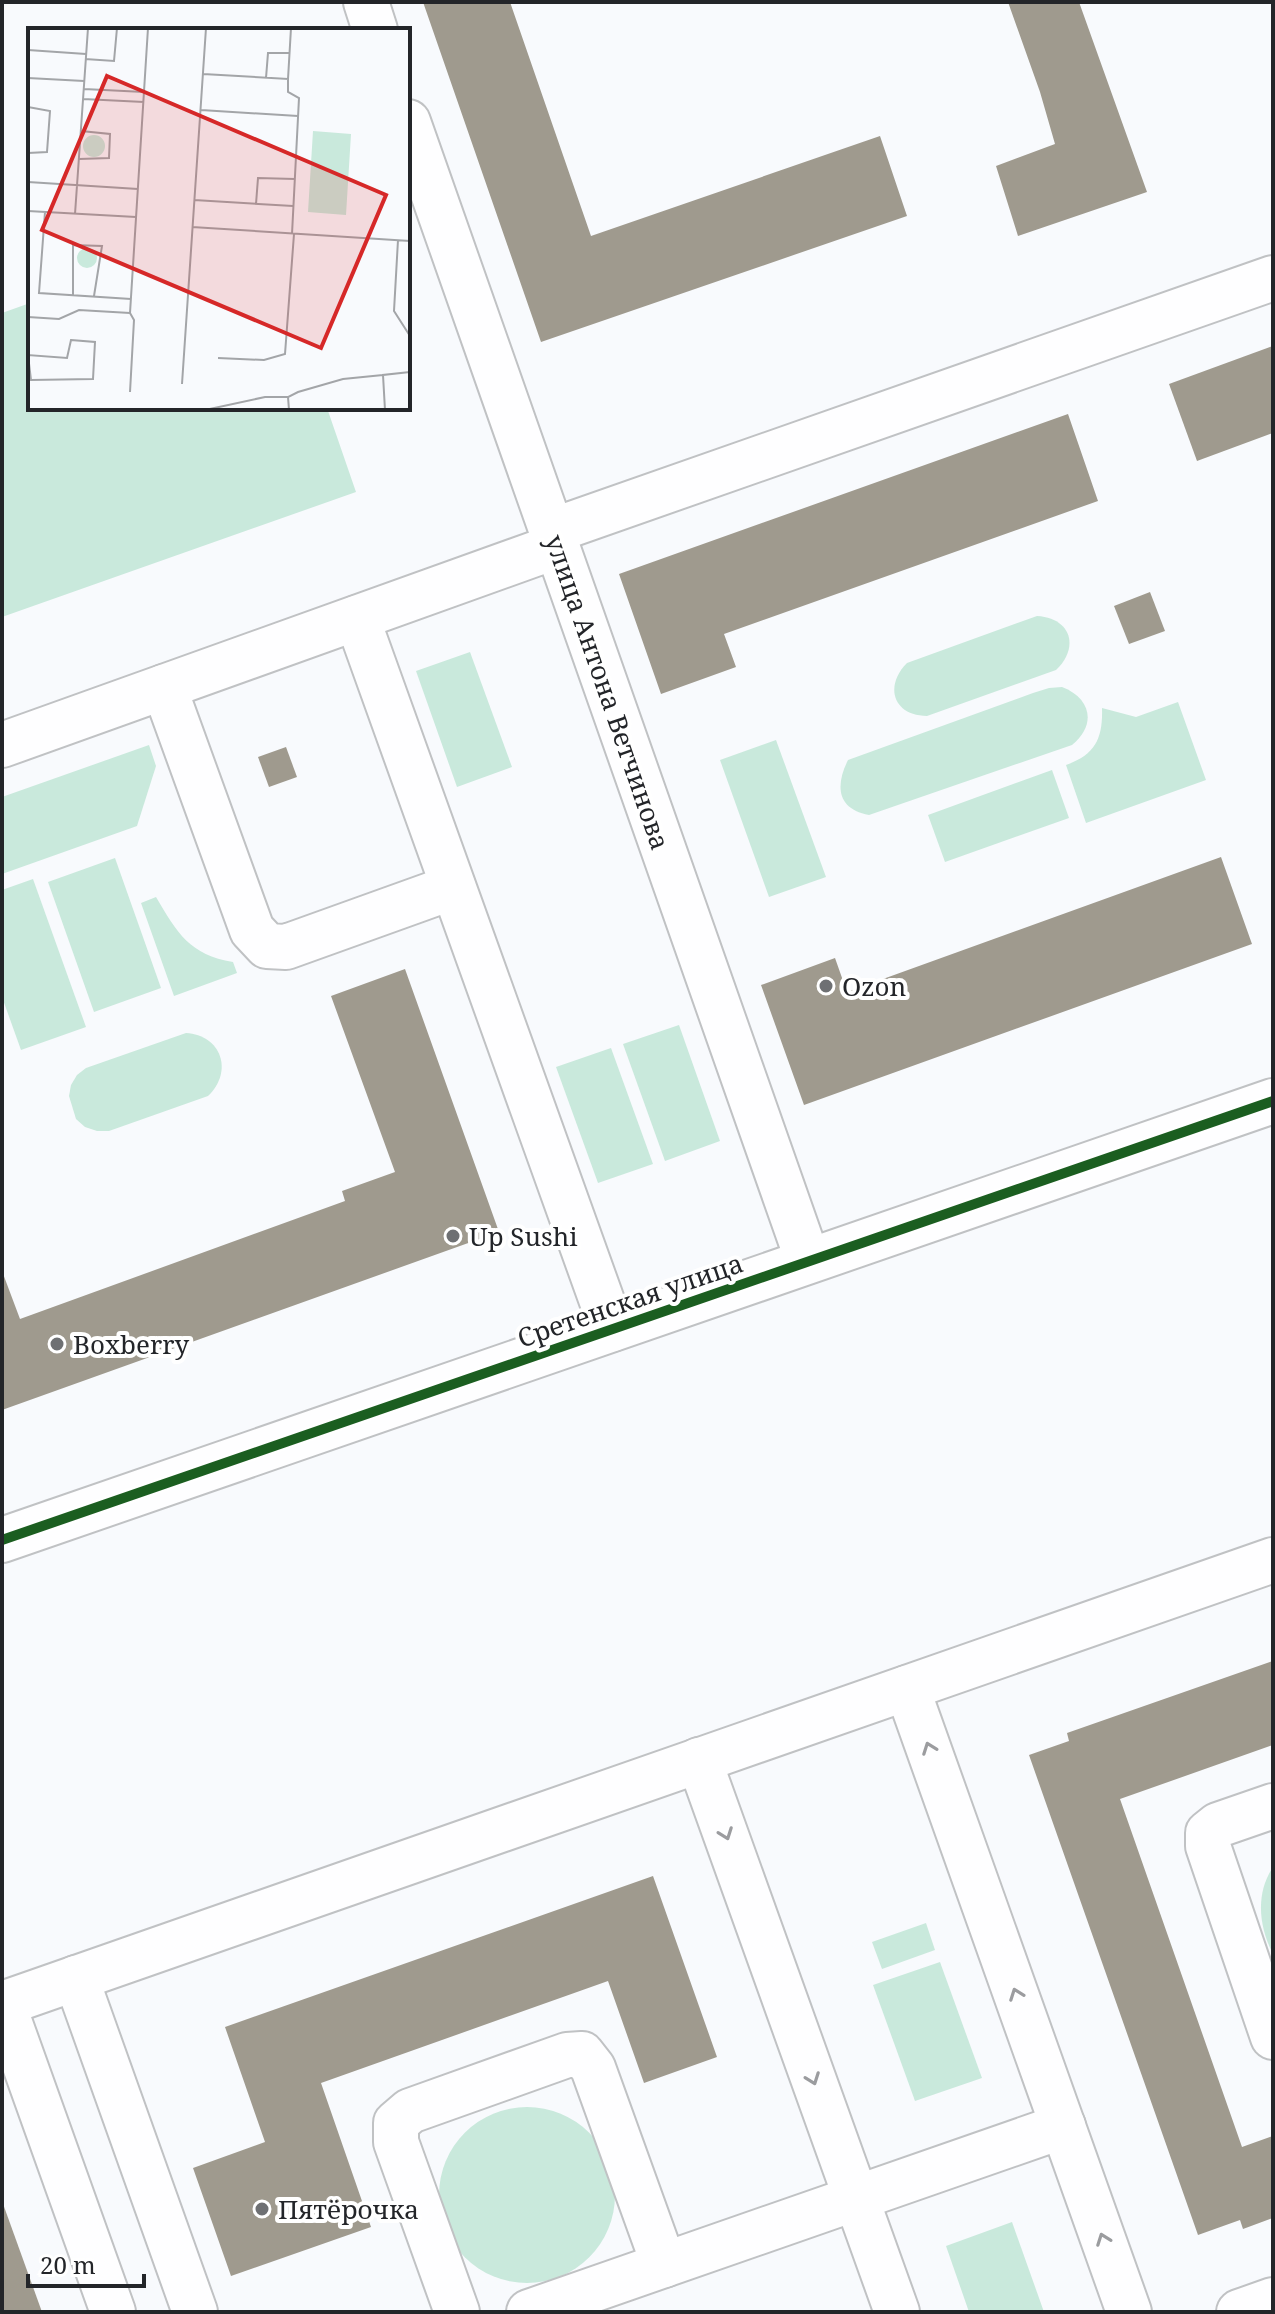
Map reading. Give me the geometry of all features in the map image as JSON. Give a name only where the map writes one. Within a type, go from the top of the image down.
[{"type":"street","points":[[366,2],[374,28]]},
{"type":"street","name":"улица Антона Ветчинова","points":[[410,128],[808,1261]]},
{"type":"street","points":[[2,745],[357,618],[554,538],[1273,278]]},
{"type":"street","points":[[357,618],[612,1329]]},
{"type":"street","points":[[164,687],[252,930],[267,946],[286,947],[453,887]]},
{"type":"street","name":"Сретенская улица","points":[[2,1540],[1273,1101]]},
{"type":"street","points":[[113,2312],[3,2004],[1273,1560]]},
{"type":"street","points":[[907,1688],[1129,2312]]},
{"type":"street","points":[[699,1760],[897,2312]]},
{"type":"street","points":[[1273,1806],[1218,1825],[1208,1833],[1208,1846],[1273,2037]]},
{"type":"street","points":[[76,1978],[195,2312]]},
{"type":"street","points":[[457,2312],[396,2142],[396,2123],[410,2111],[567,2055],[582,2054],[593,2068],[664,2265]]},
{"type":"street","points":[[529,2312],[1063,2126]]},
{"type":"street","points":[[1239,2312],[1273,2300]]},
{"type":"green space","points":[[28,304],[28,410],[328,410],[356,492],[2,617],[2,313]]},
{"type":"green space","points":[[1037,616],[1058,622],[1068,635],[1068,652],[1056,670],[927,716],[915,715],[900,705],[894,690],[900,672],[907,663]]},
{"type":"green space","points":[[470,652],[512,767],[457,787],[416,671]]},
{"type":"green space","points":[[1062,687],[1079,698],[1087,713],[1085,729],[1072,745],[869,815],[850,808],[845,802],[840,787],[848,760],[1033,693]]},
{"type":"green space","points":[[1178,702],[1206,780],[1086,823],[1066,765],[1084,756],[1095,744],[1101,729],[1102,708],[1136,717]]},
{"type":"green space","points":[[776,740],[826,877],[769,897],[720,760]]},
{"type":"green space","points":[[149,745],[156,766],[137,826],[2,874],[2,797]]},
{"type":"green space","points":[[1052,770],[1069,818],[945,862],[928,815]]},
{"type":"green space","points":[[115,858],[161,988],[94,1012],[48,882]]},
{"type":"green space","points":[[33,879],[86,1027],[21,1050],[2,997],[2,890]]},
{"type":"green space","points":[[156,897],[186,940],[206,954],[233,962],[237,973],[174,996],[141,903]]},
{"type":"green space","points":[[679,1025],[720,1141],[665,1161],[623,1044]]},
{"type":"green space","points":[[186,1033],[208,1040],[220,1056],[220,1076],[208,1096],[109,1131],[85,1127],[76,1119],[69,1096],[77,1075],[86,1068]]},
{"type":"green space","points":[[611,1048],[653,1164],[598,1183],[556,1067]]},
{"type":"green space","points":[[1273,1867],[1273,1954],[1262,1922],[1261,1899]]},
{"type":"green space","points":[[926,1923],[935,1950],[882,1969],[872,1942]]},
{"type":"green space","points":[[940,1962],[982,2078],[915,2101],[873,1985]]},
{"type":"green space","points":[[527,2107],[561,2113],[589,2133],[609,2161],[615,2195],[609,2229],[589,2257],[561,2277],[527,2283],[493,2277],[465,2257],[445,2229],[439,2195],[445,2161],[465,2133],[493,2113]]},
{"type":"green space","points":[[1012,2222],[1044,2312],[969,2312],[946,2246]]},
{"type":"building","points":[[423,2],[510,2],[591,236],[880,136],[907,216],[541,342]]},
{"type":"building","points":[[1008,2],[1079,2],[1147,192],[1018,236],[996,166],[1055,144]]},
{"type":"building","points":[[1273,346],[1273,433],[1197,461],[1169,384]]},
{"type":"building","points":[[1068,414],[1098,501],[724,634],[736,667],[661,694],[619,574]]},
{"type":"building","points":[[1150,592],[1165,631],[1129,644],[1114,606]]},
{"type":"building","points":[[286,747],[297,777],[269,787],[258,757]]},
{"type":"building","points":[[1221,857],[1252,944],[804,1105],[761,985],[835,958],[847,992]]},
{"type":"building","points":[[405,969],[499,1232],[2,1410],[2,1271],[20,1319],[345,1201],[342,1191],[395,1172],[331,996]]},
{"type":"building","points":[[1273,1661],[1273,1745],[1120,1799],[1242,2147],[1273,2136],[1273,2218],[1243,2229],[1240,2220],[1198,2235],[1029,1755],[1069,1741],[1067,1733]]},
{"type":"building","points":[[653,1876],[717,2057],[644,2083],[608,1981],[321,2083],[371,2227],[231,2276],[193,2168],[265,2142],[225,2027]]},
{"type":"building","points":[[2,2201],[42,2312],[2,2312]]},
{"type":"cycle path","points":[[2,1540],[1273,1101]]},
{"type":"place","name":"Ozon","points":[[826,986]]},
{"type":"place","name":"Up Sushi","points":[[453,1236]]},
{"type":"place","name":"Boxberry","points":[[57,1344]]},
{"type":"place","name":"Пятёрочка","points":[[262,2209]]}]
